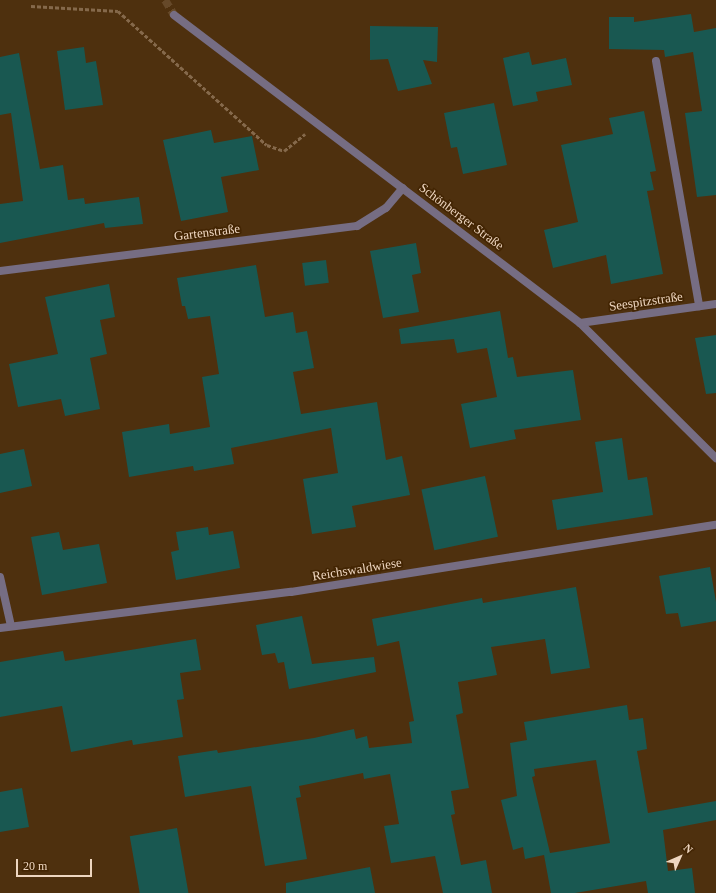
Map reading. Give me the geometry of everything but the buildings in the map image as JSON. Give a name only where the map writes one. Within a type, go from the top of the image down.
[{"type":"street","name":"Schönberger Straße","points":[[174,15],[580,323],[716,458]]},
{"type":"street","points":[[656,61],[699,306]]},
{"type":"street","name":"Gartenstraße","points":[[0,271],[357,226],[386,208],[403,188]]},
{"type":"street","name":"Seespitzstraße","points":[[580,323],[716,304]]},
{"type":"street","name":"Reichswaldwiese","points":[[0,628],[291,592],[716,525]]},
{"type":"street","points":[[0,577],[11,626]]},
{"type":"path","points":[[31,6],[118,11],[267,145],[284,152],[300,140],[315,123]]},
{"type":"tunnel","points":[[165,0],[174,15]]}]
